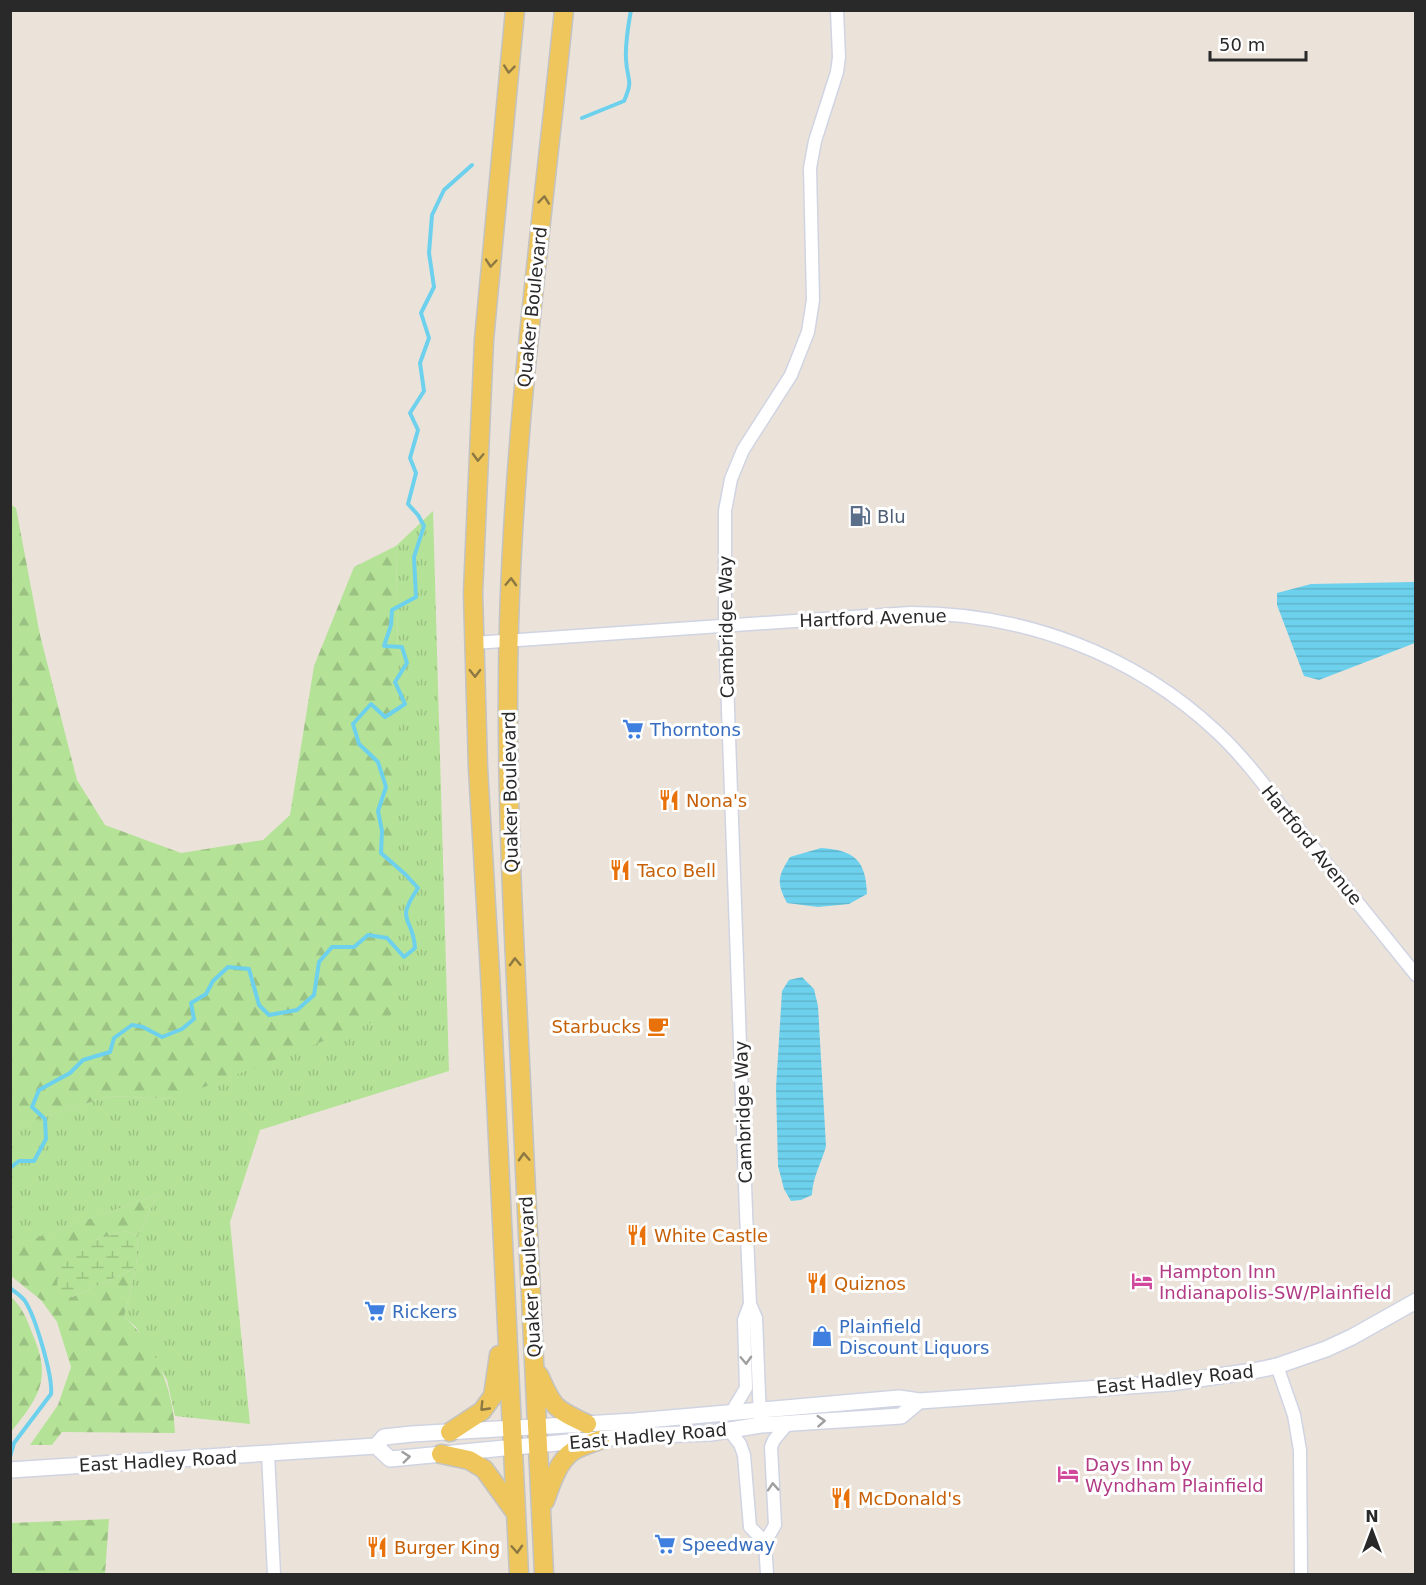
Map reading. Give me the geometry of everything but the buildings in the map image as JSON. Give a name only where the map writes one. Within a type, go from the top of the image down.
[{"type":"main road","name":"Quaker Boulevard","points":[[515,10],[484,340],[475,531],[474,643],[477,756],[490,973],[519,1575]]},
{"type":"main road","name":"Quaker Boulevard","points":[[544,1575],[510,821],[509,641],[512,545],[523,386],[564,10]]},
{"type":"main road","points":[[450,1432],[483,1411],[494,1396],[506,1311]]},
{"type":"main road","points":[[534,1364],[558,1411],[587,1425]]},
{"type":"main road","points":[[542,1511],[551,1481],[566,1457],[575,1449],[600,1440]]},
{"type":"main road","points":[[441,1454],[469,1460],[484,1469],[515,1512]]},
{"type":"street","name":"Cambridge Way","points":[[760,1425],[756,1318],[750,1304],[725,625],[725,519],[731,478],[752,435],[798,362],[811,318],[813,286],[810,168],[814,141],[837,72],[839,57],[837,10]]},
{"type":"street","name":"Hartford Avenue","points":[[474,643],[885,614],[961,615],[985,618],[1065,639],[1111,658],[1153,683],[1197,714],[1233,749],[1416,975]]},
{"type":"street","name":"East Hadley Road","points":[[10,1470],[376,1446],[384,1437],[587,1425],[899,1398],[919,1401],[1190,1381],[1228,1376],[1304,1358],[1352,1337],[1416,1301]]},
{"type":"street","name":"Cambridge Way","points":[[731,1413],[746,1388],[744,1320],[750,1304]]},
{"type":"street","points":[[1277,1366],[1292,1407],[1299,1442],[1301,1575]]},
{"type":"street","name":"East Hadley Road","points":[[376,1446],[390,1459],[632,1436],[711,1433],[760,1425],[901,1416],[919,1401]]},
{"type":"street","points":[[767,1575],[765,1542],[775,1525],[771,1447],[788,1423]]},
{"type":"street","points":[[729,1430],[740,1444],[744,1455],[750,1527],[765,1542]]},
{"type":"street","points":[[268,1454],[274,1575]]},
{"type":"green space","points":[[10,504],[16,508],[40,635],[77,780],[105,825],[181,853],[263,840],[290,815],[314,666],[354,567],[396,546],[400,769],[391,1015],[173,1099],[109,1096],[11,1128]]},
{"type":"green space","points":[[433,511],[449,1071],[260,1130],[230,1222],[250,1424],[175,1416],[167,1380],[136,1327],[124,1317],[136,1268],[138,1236],[157,1195],[11,1247],[10,1128],[109,1096],[173,1099],[398,662],[396,546]]},
{"type":"green space","points":[[157,1195],[138,1236],[125,1231],[95,1240],[58,1270],[72,1297],[136,1268],[124,1317],[145,1341],[161,1370],[171,1401],[175,1433],[62,1432],[52,1445],[30,1445],[58,1405],[71,1367],[57,1322],[41,1300],[11,1276],[10,1247]]},
{"type":"green space","points":[[125,1231],[138,1236],[136,1268],[72,1297],[61,1296],[57,1289],[58,1270],[76,1250],[95,1240]]},
{"type":"green space","points":[[11,1297],[21,1309],[28,1323],[38,1349],[42,1375],[36,1397],[11,1432]]},
{"type":"green space","points":[[109,1519],[105,1574],[11,1574],[11,1523]]},
{"type":"water","points":[[1415,582],[1415,643],[1319,680],[1304,676],[1277,605],[1277,593],[1311,584]]},
{"type":"water","points":[[821,848],[842,851],[856,859],[864,873],[867,894],[849,904],[818,907],[787,903],[781,890],[780,879],[790,857]]},
{"type":"water","points":[[802,977],[814,989],[818,1006],[826,1146],[815,1176],[812,1195],[791,1201],[784,1189],[778,1166],[776,1088],[782,991],[789,980]]},
{"type":"waterway","points":[[582,118],[624,101],[629,84],[626,47],[631,10]]},
{"type":"waterway","points":[[10,1168],[19,1161],[34,1161],[46,1139],[45,1119],[32,1107],[39,1090],[70,1073],[83,1060],[110,1052],[114,1038],[132,1025],[143,1027],[162,1037],[182,1029],[194,1019],[191,1003],[206,994],[213,981],[228,967],[249,969],[259,1005],[269,1015],[297,1010],[314,995],[319,962],[332,947],[354,947],[368,935],[387,938],[404,957],[415,948],[414,937],[406,914],[418,888],[381,853],[382,831],[378,811],[386,787],[378,762],[359,744],[353,724],[371,704],[385,717],[405,704],[395,682],[407,663],[402,647],[384,646],[391,625],[392,610],[416,597],[414,557],[424,526],[408,504],[416,473],[410,458],[418,430],[410,413],[424,391],[420,363],[429,338],[421,313],[434,287],[429,253],[432,215],[444,190],[472,165]]},
{"type":"waterway","points":[[10,1288],[24,1299],[34,1319],[51,1385],[51,1394],[14,1443],[10,1457]]},
{"type":"place","name":"Blu","points":[[860,516]]},
{"type":"place","name":"Thorntons","points":[[633,729]]},
{"type":"place","name":"Nona's","points":[[669,800]]},
{"type":"place","name":"Taco Bell","points":[[620,870]]},
{"type":"place","name":"Starbucks","points":[[658,1026]]},
{"type":"place","name":"White Castle","points":[[637,1235]]},
{"type":"place","name":"Hampton Inn Indianapolis-SW/Plainfield","points":[[1142,1281]]},
{"type":"place","name":"Quiznos","points":[[817,1283]]},
{"type":"place","name":"Rickers","points":[[375,1311]]},
{"type":"place","name":"Plainfield Discount Liquors","points":[[822,1336]]},
{"type":"place","name":"Days Inn by Wyndham Plainfield","points":[[1068,1474]]},
{"type":"place","name":"McDonald's","points":[[841,1498]]},
{"type":"place","name":"Speedway","points":[[665,1544]]},
{"type":"place","name":"Burger King","points":[[377,1547]]}]
